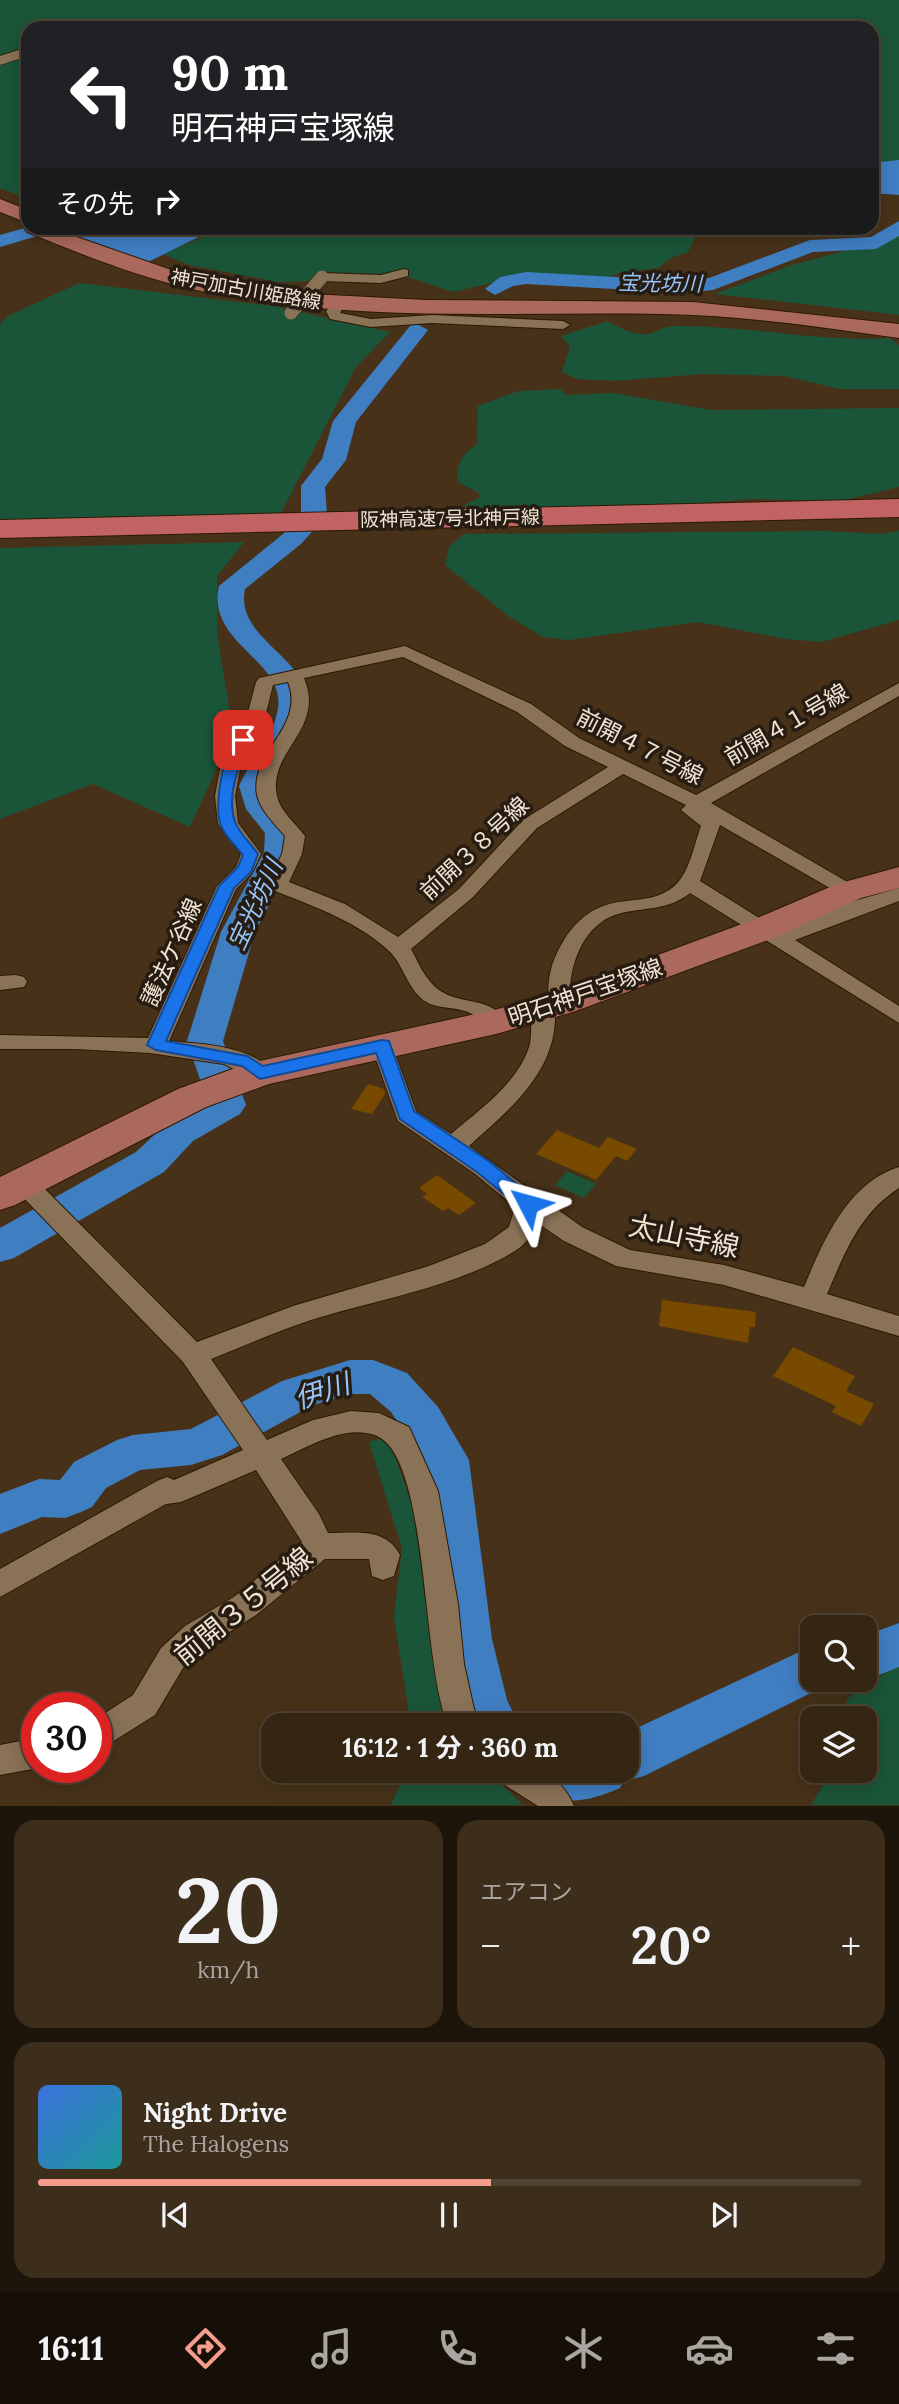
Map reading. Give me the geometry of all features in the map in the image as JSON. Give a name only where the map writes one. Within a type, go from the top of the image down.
[{"type":"highway","name":"阪神高速7号北神戸線","points":[[0,539],[99,532],[566,521],[899,508]]},
{"type":"highway","name":"阪神高速7号北神戸線","points":[[566,521],[899,521]]},
{"type":"highway","name":"阪神高速7号北神戸線","points":[[0,529],[99,532]]},
{"type":"main road","name":"神戸加古川姫路線","points":[[0,205],[21,219]]},
{"type":"main road","name":"神戸加古川姫路線","points":[[63,235],[193,283],[338,304],[417,309],[466,307]]},
{"type":"main road","name":"神戸加古川姫路線","points":[[71,235],[153,268],[280,293],[344,300],[466,307],[714,310],[899,331]]},
{"type":"main road","name":"明石神戸宝塚線","points":[[20,1191],[225,1071],[382,1045],[495,1022],[552,1006],[771,934],[849,891],[899,877]]},
{"type":"street","points":[[0,61],[21,54]]},
{"type":"street","points":[[291,313],[322,277],[381,279],[404,273]]},
{"type":"street","points":[[338,304],[333,311],[335,316],[354,322],[432,319],[563,325]]},
{"type":"street","name":"前開４７号線","points":[[399,947],[338,908],[277,885],[292,853],[295,836],[274,809],[266,793],[270,772],[300,717],[300,684],[294,675],[405,651],[524,708],[572,742],[690,799],[849,891]]},
{"type":"street","name":"護法ケ谷線","points":[[156,1045],[227,886],[245,869],[251,854],[228,824],[225,796],[232,764],[243,740],[253,729],[265,682],[272,678],[293,675]]},
{"type":"street","name":"前開４１号線","points":[[690,799],[899,688]]},
{"type":"street","name":"前開３８号線","points":[[399,947],[466,893],[530,824],[622,767]]},
{"type":"street","points":[[453,1146],[534,1068],[543,1048],[564,960],[580,927],[603,909],[673,897],[689,883],[711,826],[708,820],[679,804],[690,799]]},
{"type":"street","points":[[689,883],[899,1016]]},
{"type":"street","points":[[771,934],[899,894]]},
{"type":"street","points":[[399,947],[415,978],[436,998],[479,1008],[495,1022]]},
{"type":"street","name":"明石神戸宝塚線","points":[[0,1042],[100,1040],[156,1045],[225,1071]]},
{"type":"street","name":"太山寺線","points":[[382,1045],[406,1115],[573,1234],[625,1259],[743,1280],[899,1326]]},
{"type":"street","points":[[812,1299],[848,1221],[874,1190],[899,1176]]},
{"type":"street","name":"前開３５号線","points":[[20,1191],[108,1269],[193,1355],[309,1523],[319,1546],[245,1606],[196,1636],[172,1658],[144,1705],[112,1726]]},
{"type":"street","points":[[193,1355],[302,1312],[436,1274],[494,1251],[521,1231],[528,1204]]},
{"type":"street","points":[[0,1584],[167,1489],[171,1494],[323,1428],[351,1422],[379,1424],[399,1435],[424,1491],[443,1604],[448,1664],[459,1713]]},
{"type":"street","points":[[319,1546],[375,1546],[385,1555],[383,1567]]},
{"type":"street","points":[[0,1760],[21,1756]]},
{"type":"street","points":[[531,1783],[550,1795],[558,1805]]},
{"type":"green space","points":[[0,0],[899,0],[899,161],[879,165],[879,21],[21,21],[21,196],[0,188]]},
{"type":"green space","points":[[899,231],[899,315],[715,294],[789,266],[884,240]]},
{"type":"green space","points":[[208,235],[696,235],[688,252],[671,258],[658,268],[619,273],[604,279],[516,277],[453,292],[411,278],[279,282],[189,265],[163,254]]},
{"type":"green space","points":[[79,283],[273,306],[390,332],[356,367],[280,515],[0,520],[0,324],[8,316]]},
{"type":"green space","points":[[608,321],[638,334],[648,334],[674,326],[701,326],[836,338],[890,338],[899,345],[899,389],[839,389],[785,376],[703,374],[613,381],[577,379],[562,372],[570,346],[561,336]]},
{"type":"green space","points":[[560,389],[566,395],[613,393],[711,410],[899,408],[899,487],[841,501],[755,499],[669,505],[465,511],[465,504],[479,498],[479,493],[458,482],[457,476],[461,460],[477,444],[478,406],[519,391]]},
{"type":"green space","points":[[823,531],[880,534],[899,531],[899,620],[821,642],[786,639],[698,622],[568,640],[543,637],[508,616],[445,565],[449,547],[464,534]]},
{"type":"green space","points":[[244,542],[217,576],[217,633],[233,732],[190,827],[93,784],[0,819],[0,548]]},
{"type":"green space","points":[[567,1171],[596,1184],[584,1198],[555,1185]]},
{"type":"green space","points":[[388,1436],[415,1514],[430,1642],[445,1713],[409,1713],[394,1617],[402,1548],[369,1442]]},
{"type":"green space","points":[[899,1664],[899,1805],[811,1805],[823,1783],[877,1783],[877,1706],[846,1706],[848,1698],[857,1692],[877,1692],[877,1679]]},
{"type":"green space","points":[[401,1783],[500,1783],[523,1805],[391,1805]]},
{"type":"water","points":[[899,160],[899,195],[879,194],[879,162]]},
{"type":"water","points":[[72,235],[203,235],[144,264],[108,262],[51,243]]},
{"type":"building","points":[[368,1084],[384,1089],[385,1094],[372,1114],[351,1109]]},
{"type":"building","points":[[557,1130],[599,1148],[608,1137],[637,1149],[627,1161],[616,1156],[596,1180],[536,1154]]},
{"type":"building","points":[[437,1175],[476,1203],[459,1215],[448,1208],[443,1211],[422,1197],[427,1194],[419,1188]]},
{"type":"building","points":[[662,1300],[756,1312],[755,1327],[750,1327],[748,1343],[659,1326]]},
{"type":"building","points":[[793,1347],[855,1376],[846,1391],[874,1404],[861,1426],[832,1412],[836,1406],[773,1376]]},
{"type":"waterway","name":"宝光坊川","points":[[495,289],[507,281],[526,278],[685,287],[713,284],[810,246],[876,243],[899,227]]},
{"type":"waterway","points":[[0,241],[21,235]]},
{"type":"waterway","name":"宝光坊川","points":[[0,1247],[150,1162],[180,1132],[227,1105],[205,1041],[238,932],[280,852],[281,832],[262,809],[254,786],[282,736],[293,704],[285,679],[235,620],[229,605],[232,586],[292,539],[314,515],[313,486],[334,460],[345,421],[417,330]]},
{"type":"waterway","name":"伊川","points":[[0,1515],[39,1498],[65,1499],[76,1494],[90,1475],[133,1453],[191,1447],[206,1442],[298,1393],[350,1377],[373,1377],[392,1385],[407,1400],[446,1460],[468,1639],[475,1676],[488,1713]]},
{"type":"waterway","name":"伊川","points":[[877,1654],[899,1645]]},
{"type":"waterway","name":"伊川","points":[[639,1753],[800,1674]]},
{"type":"route","points":[[243,740],[232,764],[225,796],[228,824],[251,854],[245,869],[227,886],[156,1045],[247,1061],[260,1073],[382,1045],[406,1115],[483,1167],[528,1204]]}]
